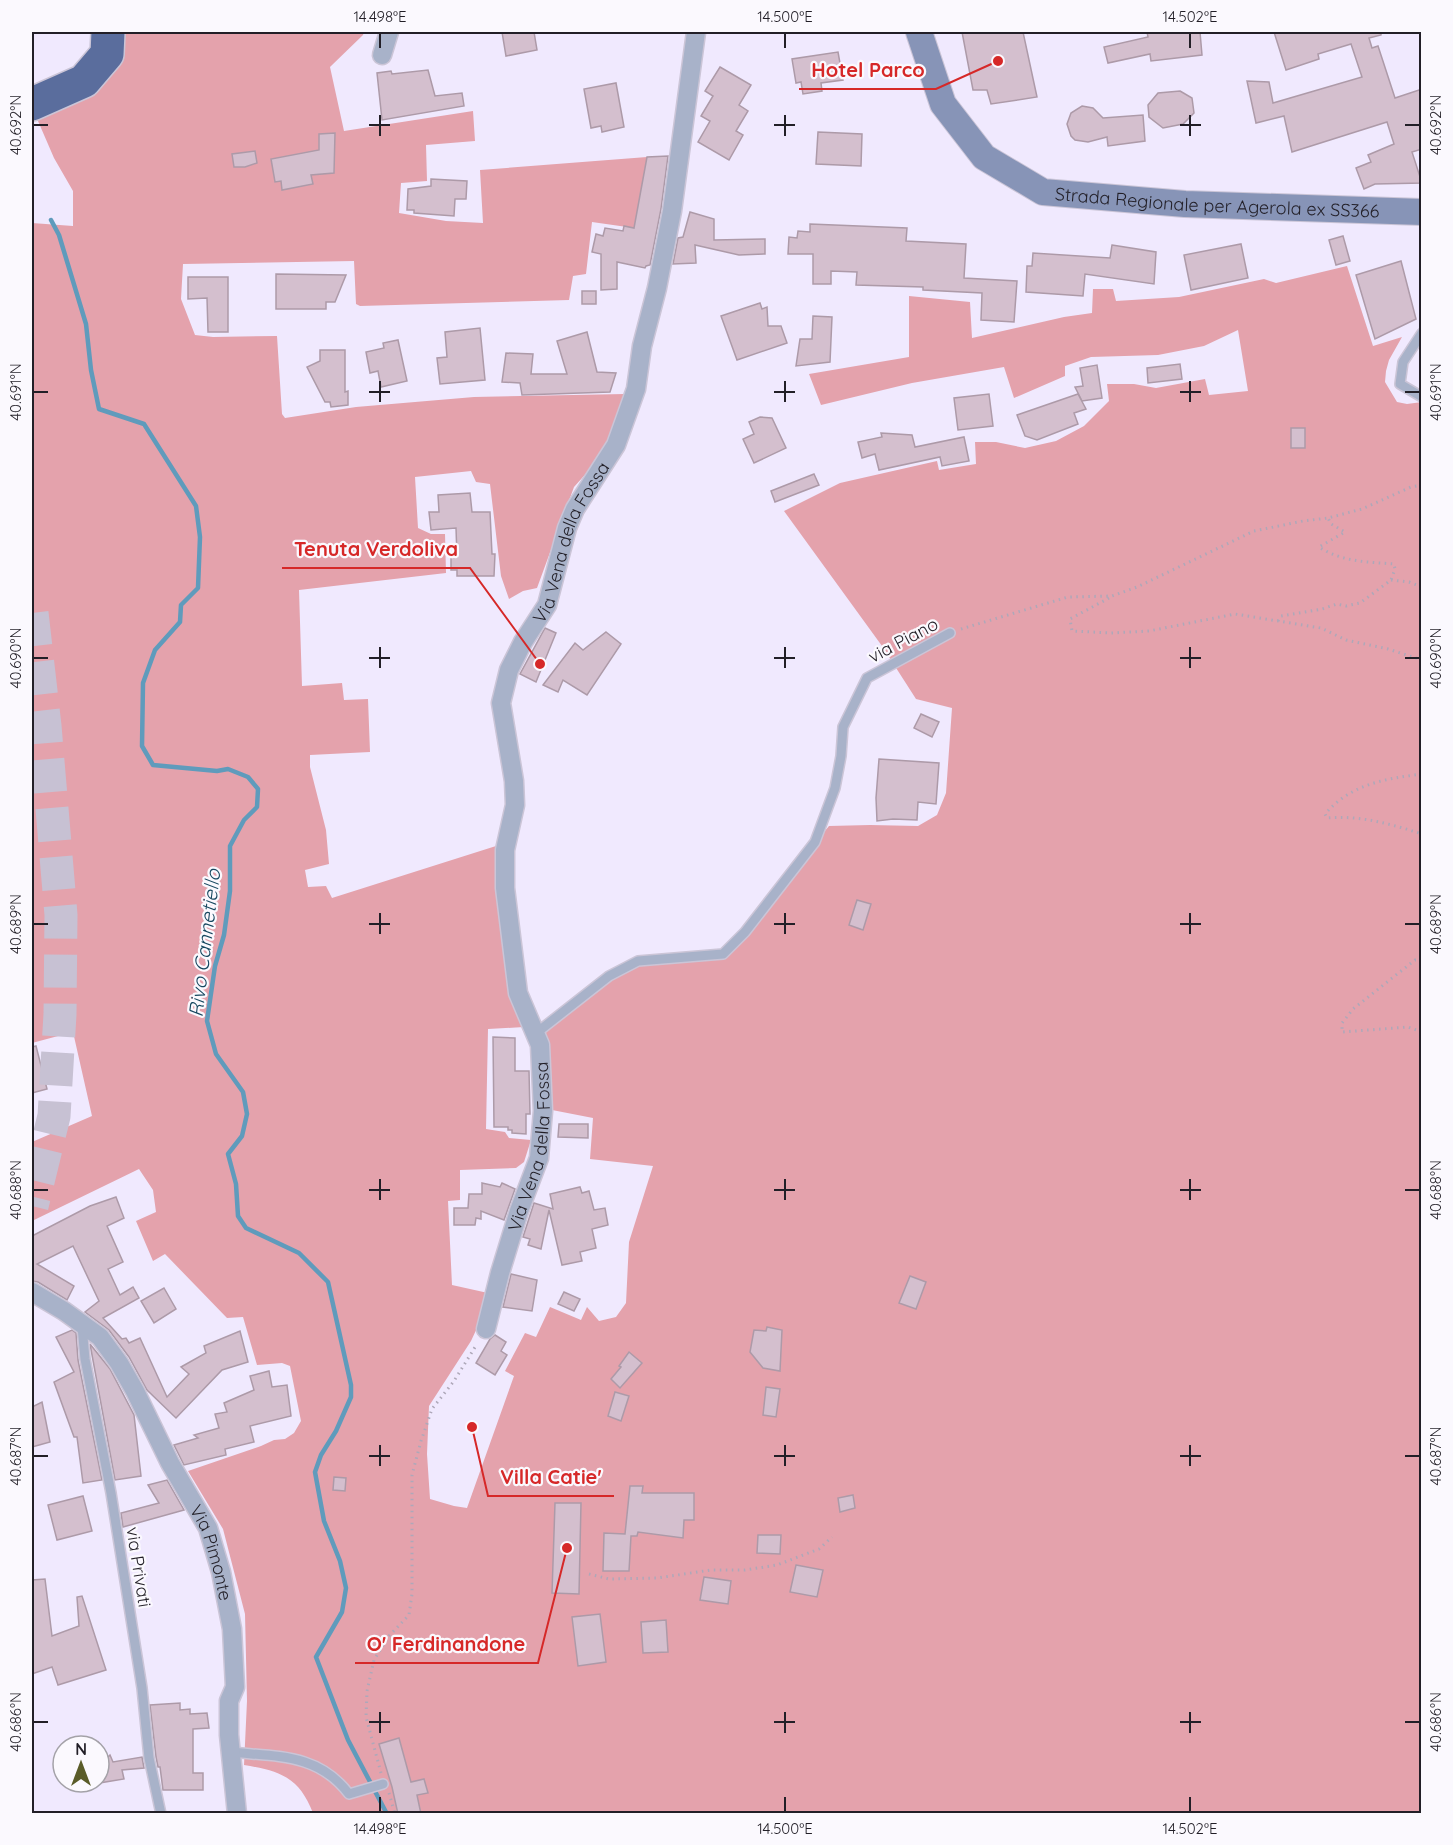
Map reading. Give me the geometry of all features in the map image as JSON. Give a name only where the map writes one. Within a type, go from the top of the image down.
[{"type":"highway","points":[[32,104],[47,89],[84,81],[107,54],[108,32]]},
{"type":"main road","name":"Strada Regionale per Agerola ex SS366","points":[[919,32],[943,104],[984,157],[1043,192],[1185,204],[1422,212]]},
{"type":"street","points":[[382,55],[389,32]]},
{"type":"street","name":"Via Vena della Fossa","points":[[486,1329],[519,1211],[539,1158],[543,1083],[540,1045],[518,993],[505,888],[505,850],[514,805],[514,781],[501,703],[509,670],[523,642],[547,605],[567,528],[575,509],[616,445],[636,389],[642,346],[657,288],[672,211],[696,32]]},
{"type":"street","points":[[32,1292],[64,1311],[82,1326]]},
{"type":"street","name":"Via Pimonte","points":[[82,1326],[100,1337],[119,1363],[188,1496],[208,1528],[221,1572],[232,1629],[235,1688],[229,1701],[230,1752],[237,1814]]},
{"type":"lane","points":[[1422,333],[1403,362],[1400,384],[1422,397]]},
{"type":"lane","name":"via Piano","points":[[535,1034],[609,976],[638,961],[723,954],[745,932],[815,842],[835,788],[843,727],[867,678],[950,633]]},
{"type":"lane","name":"via Privati","points":[[82,1326],[84,1359],[111,1493],[142,1688],[149,1758],[160,1814]]},
{"type":"lane","points":[[230,1752],[291,1758],[313,1764],[329,1772],[349,1794],[384,1784]]},
{"type":"path","name":"via Piano","points":[[950,633],[1068,597],[1112,596],[1154,579],[1254,531],[1328,518],[1362,509],[1411,486],[1422,485]]},
{"type":"path","points":[[1278,621],[1281,616],[1337,604],[1346,606],[1360,603],[1391,580],[1395,569],[1394,564],[1346,559],[1329,554],[1319,547],[1345,532],[1331,524],[1328,518]]},
{"type":"path","points":[[1391,580],[1409,582],[1422,587]]},
{"type":"path","points":[[1112,596],[1070,618],[1072,631],[1111,633],[1149,631],[1235,614],[1321,628],[1346,640],[1388,649],[1422,660]]},
{"type":"path","points":[[1422,774],[1369,784],[1347,793],[1325,814],[1327,818],[1346,816],[1392,824],[1422,834]]},
{"type":"path","points":[[1422,960],[1415,960],[1353,1009],[1342,1023],[1342,1032],[1408,1027],[1422,1032]]},
{"type":"path","points":[[395,1814],[390,1794],[384,1784],[366,1717],[367,1691],[374,1660],[388,1637],[409,1615],[412,1594],[412,1475],[421,1441],[432,1409],[454,1381],[486,1329]]},
{"type":"path","points":[[589,1574],[609,1580],[657,1578],[711,1570],[745,1570],[777,1565],[819,1549],[832,1537]]},
{"type":"shaded area","points":[[123,32],[364,32],[330,67],[344,131],[473,111],[475,141],[426,145],[427,181],[401,183],[399,213],[446,221],[483,223],[480,170],[647,157],[634,228],[592,222],[586,274],[573,276],[569,300],[360,306],[356,304],[354,261],[183,264],[181,299],[195,335],[277,336],[282,414],[285,418],[356,407],[474,397],[625,394],[623,413],[599,459],[574,487],[537,588],[523,591],[509,599],[501,576],[490,484],[476,482],[471,471],[415,477],[418,528],[431,534],[445,534],[446,573],[299,590],[302,686],[342,683],[344,700],[368,699],[370,752],[310,755],[310,767],[326,830],[329,864],[305,870],[308,887],[326,886],[332,898],[496,846],[510,970],[524,1027],[488,1029],[486,1129],[505,1132],[509,1138],[531,1140],[524,1162],[516,1168],[460,1170],[460,1200],[448,1201],[452,1285],[488,1293],[484,1313],[471,1341],[429,1406],[427,1454],[430,1499],[454,1506],[467,1508],[514,1376],[505,1371],[525,1333],[536,1337],[550,1307],[581,1320],[587,1307],[599,1321],[616,1317],[626,1303],[629,1242],[653,1166],[590,1159],[593,1118],[552,1110],[550,1065],[535,1034],[582,996],[638,961],[723,954],[829,826],[918,826],[937,815],[946,793],[952,708],[916,699],[882,646],[784,511],[840,483],[937,461],[939,470],[976,464],[975,442],[996,442],[1025,448],[1056,441],[1084,426],[1109,401],[1107,384],[1134,384],[1156,388],[1205,379],[1209,395],[1248,391],[1238,330],[1204,346],[1158,355],[1091,357],[1065,366],[1065,376],[1014,398],[1004,367],[912,383],[821,405],[809,374],[909,357],[909,296],[970,302],[972,338],[1092,313],[1093,289],[1113,289],[1116,301],[1179,297],[1264,279],[1276,283],[1347,266],[1373,346],[1402,337],[1389,360],[1385,382],[1397,402],[1407,404],[1422,402],[1421,1813],[313,1813],[301,1791],[287,1778],[278,1773],[244,1765],[247,1701],[245,1614],[223,1529],[188,1471],[274,1440],[285,1439],[294,1433],[301,1421],[290,1366],[282,1363],[257,1365],[243,1317],[227,1318],[165,1254],[153,1261],[136,1221],[156,1212],[153,1190],[139,1169],[32,1221],[32,1142],[92,1116],[73,1032],[32,1043],[32,223],[73,226],[73,191],[54,158],[38,121],[32,116]]},
{"type":"building","points":[[502,32],[534,32],[537,50],[506,56]]},
{"type":"building","points":[[962,32],[1023,32],[1037,97],[991,104],[987,90],[973,90]]},
{"type":"building","points":[[1147,32],[1200,32],[1202,55],[1151,61],[1150,54],[1108,63],[1104,47],[1148,37]]},
{"type":"building","points":[[1274,32],[1381,32],[1381,35],[1369,38],[1372,48],[1378,46],[1395,98],[1422,89],[1422,149],[1412,152],[1422,183],[1375,184],[1364,189],[1356,168],[1371,162],[1368,155],[1394,144],[1387,122],[1292,152],[1284,116],[1256,123],[1247,81],[1269,82],[1273,103],[1362,77],[1351,44],[1318,54],[1319,59],[1286,70]]},
{"type":"building","points":[[838,52],[843,80],[821,83],[822,91],[803,94],[801,82],[796,83],[792,59]]},
{"type":"building","points":[[720,67],[751,85],[739,105],[748,111],[736,131],[743,135],[729,160],[698,142],[710,121],[701,116],[713,96],[705,91]]},
{"type":"building","points":[[428,70],[435,96],[462,93],[464,106],[382,120],[377,73],[391,71],[392,74]]},
{"type":"building","points":[[616,83],[624,127],[602,132],[601,126],[591,128],[584,89]]},
{"type":"building","points":[[1180,91],[1192,98],[1194,113],[1183,124],[1163,128],[1149,117],[1148,105],[1158,93]]},
{"type":"building","points":[[1082,106],[1093,108],[1103,118],[1143,115],[1145,141],[1108,146],[1107,137],[1088,142],[1075,140],[1067,124],[1071,113]]},
{"type":"building","points":[[818,132],[862,134],[861,166],[816,164]]},
{"type":"building","points":[[335,133],[334,173],[311,175],[313,184],[282,190],[281,181],[275,182],[271,159],[319,150],[319,134]]},
{"type":"building","points":[[255,151],[257,163],[245,167],[234,167],[232,154]]},
{"type":"building","points":[[668,156],[650,265],[645,268],[617,262],[617,289],[601,290],[601,254],[592,252],[596,234],[603,236],[605,228],[623,231],[624,226],[634,228],[647,157]]},
{"type":"building","points":[[431,179],[467,181],[466,199],[455,199],[454,216],[414,213],[414,210],[407,210],[408,189],[431,186]]},
{"type":"building","points":[[690,212],[714,219],[714,240],[765,239],[765,254],[739,255],[695,245],[696,263],[673,264],[678,238],[683,237]]},
{"type":"building","points":[[810,224],[907,228],[906,241],[966,244],[964,278],[1017,281],[1014,322],[981,320],[982,293],[923,290],[923,287],[856,285],[857,272],[831,271],[831,284],[813,284],[813,254],[788,254],[789,237],[797,238],[798,231],[810,232]]},
{"type":"building","points":[[1343,236],[1350,261],[1336,265],[1329,240]]},
{"type":"building","points":[[1241,244],[1248,278],[1191,290],[1184,255]]},
{"type":"building","points":[[1112,245],[1156,252],[1154,284],[1085,274],[1083,296],[1026,292],[1027,266],[1032,266],[1033,253],[1110,258]]},
{"type":"building","points":[[1401,261],[1416,319],[1375,339],[1356,275]]},
{"type":"building","points":[[276,274],[346,275],[335,302],[326,302],[326,309],[276,309]]},
{"type":"building","points":[[188,277],[228,277],[228,332],[208,332],[207,298],[188,299]]},
{"type":"building","points":[[582,291],[596,291],[596,304],[582,304]]},
{"type":"building","points":[[760,303],[762,309],[767,307],[768,326],[781,326],[787,343],[737,360],[721,316]]},
{"type":"building","points":[[813,316],[832,317],[830,362],[796,366],[800,339],[812,339]]},
{"type":"building","points":[[480,328],[485,380],[440,384],[437,358],[447,357],[445,332]]},
{"type":"building","points":[[587,332],[597,372],[616,373],[610,392],[522,395],[520,383],[502,382],[506,353],[533,354],[531,374],[567,374],[557,341]]},
{"type":"building","points":[[398,340],[407,381],[381,387],[378,371],[370,373],[366,352],[384,348],[383,343]]},
{"type":"building","points":[[320,350],[345,350],[345,392],[348,391],[348,405],[331,407],[330,402],[325,402],[307,367],[320,361]]},
{"type":"building","points":[[1180,364],[1182,379],[1148,383],[1147,368]]},
{"type":"building","points":[[1097,365],[1102,398],[1082,401],[1075,387],[1083,386],[1080,368]]},
{"type":"building","points":[[989,394],[993,426],[958,430],[954,398]]},
{"type":"building","points":[[1078,394],[1086,409],[1074,413],[1078,424],[1037,440],[1025,436],[1017,415]]},
{"type":"building","points":[[760,417],[772,418],[786,448],[754,463],[743,439],[754,434],[749,422]]},
{"type":"building","points":[[1291,428],[1305,428],[1305,448],[1291,448]]},
{"type":"building","points":[[881,433],[912,435],[915,447],[964,437],[969,461],[942,466],[940,457],[879,470],[875,454],[862,458],[858,442],[882,437]]},
{"type":"building","points":[[814,474],[819,485],[775,502],[771,491]]},
{"type":"building","points":[[470,493],[472,512],[490,512],[492,554],[495,554],[494,576],[457,576],[457,570],[451,570],[451,556],[457,557],[456,528],[431,530],[429,512],[439,512],[438,495]]},
{"type":"building","points":[[545,628],[556,633],[536,682],[520,674]]},
{"type":"building","points":[[606,632],[621,644],[587,695],[563,680],[558,692],[543,685],[575,643],[583,650]]},
{"type":"building","points":[[921,714],[939,722],[932,737],[914,728]]},
{"type":"building","points":[[879,759],[939,763],[936,804],[918,802],[917,820],[877,821]]},
{"type":"building","points":[[857,900],[871,904],[863,930],[849,925]]},
{"type":"building","points":[[493,1037],[515,1038],[515,1071],[529,1071],[530,1114],[526,1114],[526,1134],[512,1133],[508,1127],[494,1127]]},
{"type":"building","points":[[36,1046],[47,1089],[32,1093],[32,1047]]},
{"type":"building","points":[[559,1124],[588,1124],[588,1138],[558,1137]]},
{"type":"building","points":[[482,1183],[500,1187],[502,1183],[515,1189],[504,1220],[481,1211],[481,1219],[476,1218],[475,1225],[454,1225],[454,1208],[468,1208],[469,1194],[482,1194]]},
{"type":"building","points":[[580,1187],[582,1193],[589,1191],[594,1210],[605,1208],[608,1225],[592,1229],[596,1248],[580,1252],[582,1261],[562,1265],[549,1210],[541,1249],[528,1245],[530,1239],[523,1237],[534,1203],[553,1209],[550,1194]]},
{"type":"building","points":[[116,1197],[124,1218],[107,1226],[123,1262],[108,1269],[120,1295],[133,1287],[139,1298],[103,1318],[122,1339],[126,1338],[129,1343],[140,1338],[167,1397],[189,1374],[181,1367],[206,1353],[204,1346],[240,1331],[248,1362],[222,1370],[176,1418],[147,1390],[129,1357],[109,1330],[85,1312],[99,1301],[73,1246],[37,1264],[74,1286],[67,1300],[38,1282],[32,1281],[32,1236],[90,1206]]},
{"type":"building","points":[[511,1274],[537,1280],[532,1311],[503,1307]]},
{"type":"building","points":[[910,1276],[926,1282],[916,1309],[899,1303]]},
{"type":"building","points":[[164,1288],[176,1309],[154,1323],[141,1301]]},
{"type":"building","points":[[564,1292],[580,1299],[574,1311],[558,1304]]},
{"type":"building","points":[[767,1327],[782,1330],[780,1371],[763,1368],[750,1352],[754,1330],[766,1331]]},
{"type":"building","points":[[72,1330],[76,1333],[78,1360],[102,1480],[83,1483],[77,1437],[74,1437],[54,1382],[74,1372],[56,1337]]},
{"type":"building","points":[[495,1335],[506,1342],[501,1351],[507,1355],[495,1375],[476,1363],[490,1339]]},
{"type":"building","points":[[90,1344],[110,1369],[134,1415],[141,1476],[115,1480]]},
{"type":"building","points":[[629,1352],[642,1363],[620,1388],[611,1379]]},
{"type":"building","points":[[269,1371],[272,1387],[287,1385],[291,1416],[250,1426],[254,1442],[225,1449],[226,1455],[184,1465],[174,1445],[198,1438],[194,1435],[219,1428],[215,1414],[227,1412],[224,1403],[254,1390],[250,1376]]},
{"type":"building","points":[[766,1387],[780,1389],[776,1417],[763,1415]]},
{"type":"building","points":[[615,1392],[629,1396],[621,1421],[608,1416]]},
{"type":"building","points":[[42,1402],[50,1442],[32,1447],[32,1407]]},
{"type":"building","points":[[334,1477],[346,1478],[345,1491],[333,1490]]},
{"type":"building","points":[[167,1480],[184,1510],[123,1527],[121,1513],[159,1503],[148,1485]]},
{"type":"building","points":[[630,1486],[643,1486],[642,1493],[694,1493],[694,1520],[684,1520],[683,1538],[638,1532],[637,1536],[631,1536],[629,1571],[603,1571],[604,1533],[625,1534]]},
{"type":"building","points":[[853,1495],[855,1508],[840,1512],[838,1498]]},
{"type":"building","points":[[83,1496],[92,1531],[57,1540],[48,1505]]},
{"type":"building","points":[[555,1503],[581,1503],[579,1594],[552,1593]]},
{"type":"building","points":[[758,1535],[781,1535],[780,1554],[757,1553]]},
{"type":"building","points":[[796,1565],[823,1570],[817,1597],[790,1592]]},
{"type":"building","points":[[704,1577],[731,1581],[728,1604],[700,1600]]},
{"type":"building","points":[[45,1579],[52,1636],[79,1626],[77,1597],[82,1596],[106,1670],[58,1685],[52,1667],[32,1674],[32,1580]]},
{"type":"building","points":[[600,1614],[606,1662],[578,1666],[572,1617]]},
{"type":"building","points":[[666,1620],[668,1652],[643,1653],[641,1622]]},
{"type":"building","points":[[180,1703],[180,1710],[190,1709],[190,1714],[207,1713],[209,1728],[193,1729],[193,1773],[203,1773],[203,1790],[163,1790],[160,1767],[158,1767],[156,1757],[150,1705]]},
{"type":"building","points":[[399,1738],[411,1782],[424,1779],[428,1793],[417,1795],[421,1814],[398,1814],[379,1744]]},
{"type":"building","points":[[111,1757],[113,1762],[142,1757],[144,1768],[122,1770],[124,1779],[111,1781]]},
{"type":"waterway","name":"Rivo Cannetiello","points":[[51,220],[59,235],[86,324],[91,370],[99,409],[144,424],[196,506],[200,537],[198,588],[181,605],[180,622],[155,650],[143,683],[142,746],[153,765],[217,771],[228,769],[248,777],[258,789],[257,807],[244,820],[230,846],[230,891],[207,1021],[216,1054],[243,1092],[247,1114],[242,1136],[228,1154],[236,1184],[238,1216],[246,1228],[299,1253],[328,1282],[351,1385],[351,1397],[336,1431],[321,1455],[315,1472],[324,1521],[340,1561],[346,1588],[342,1612],[316,1657],[348,1740],[387,1814]]},
{"type":"tunnel","points":[[32,613],[45,726],[61,915],[60,1014],[54,1116],[32,1206]]},
{"type":"place","name":"Hotel Parco","points":[[998,61]]},
{"type":"place","name":"Tenuta Verdoliva","points":[[540,664]]},
{"type":"place","name":"Villa Catie'","points":[[472,1427]]},
{"type":"place","name":"O' Ferdinandone","points":[[567,1548]]}]
